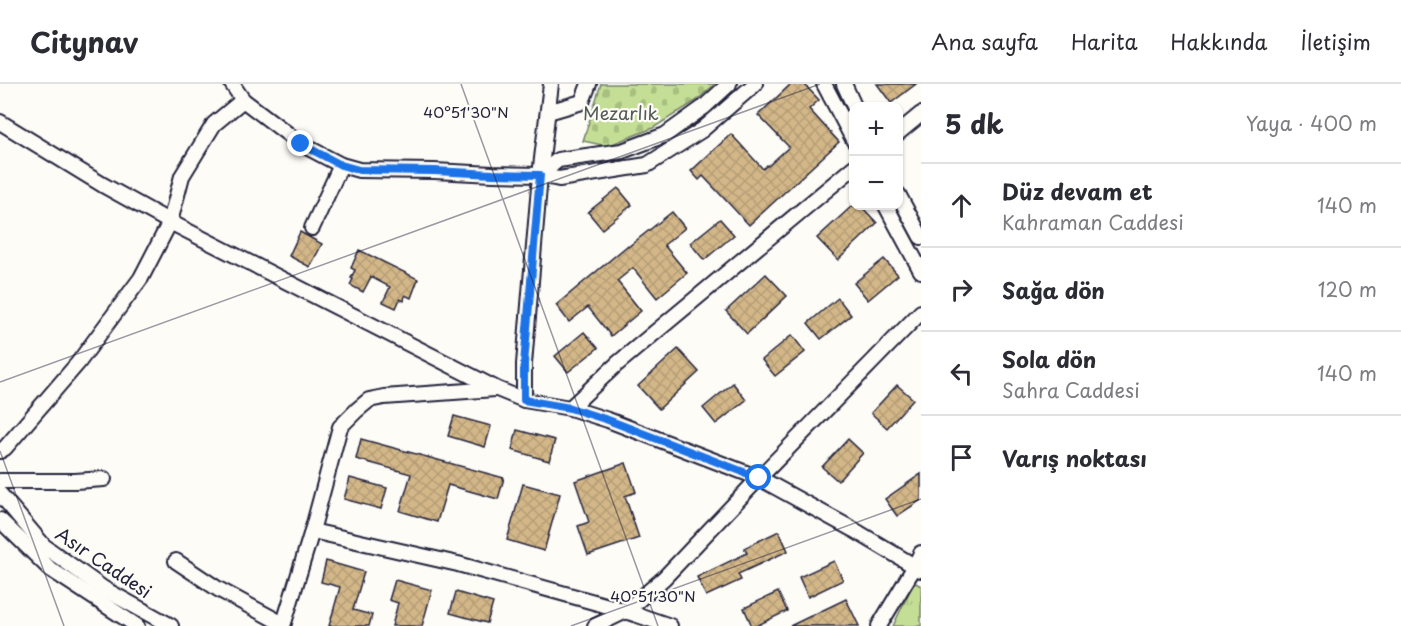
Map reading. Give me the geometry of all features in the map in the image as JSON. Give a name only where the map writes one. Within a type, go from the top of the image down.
[{"type":"street","points":[[232,84],[243,100],[301,144],[341,165],[359,170],[540,175],[559,179],[647,165],[702,130],[755,84]]},
{"type":"street","points":[[524,400],[524,364],[540,175],[551,84]]},
{"type":"street","points":[[548,112],[582,102],[590,84]]},
{"type":"street","points":[[540,175],[558,160],[622,151],[665,135],[704,107],[729,84]]},
{"type":"street","points":[[824,84],[849,132]]},
{"type":"street","points":[[844,84],[852,102]]},
{"type":"street","points":[[0,451],[78,363],[141,278],[171,222],[182,176],[214,124],[243,100]]},
{"type":"street","points":[[903,129],[921,114]]},
{"type":"street","points":[[0,122],[103,185],[171,222],[497,389],[524,400],[570,408],[608,420],[759,478],[918,568]]},
{"type":"street","points":[[312,228],[341,165]]},
{"type":"street","points":[[570,408],[617,364],[849,171]]},
{"type":"street","points":[[903,203],[921,237]]},
{"type":"street","points":[[888,210],[921,272]]},
{"type":"street","points":[[595,626],[626,611],[664,578],[921,312]]},
{"type":"street","points":[[176,561],[218,590],[283,625],[312,531],[340,427],[369,400],[497,389]]},
{"type":"street","points":[[0,481],[104,479]]},
{"type":"street","name":"Asır Caddesi","points":[[0,494],[44,546],[104,589],[171,626]]},
{"type":"street","name":"Asır Caddesi","points":[[0,520],[50,569],[137,626]]},
{"type":"street","points":[[312,531],[458,564],[626,611],[670,626]]},
{"type":"street","points":[[879,626],[918,568],[921,553]]},
{"type":"green space","name":"Mezarlık","points":[[601,84],[715,84],[696,101],[653,128],[607,146],[583,141]]},
{"type":"green space","points":[[914,582],[921,586],[921,626],[893,626]]},
{"type":"building","points":[[791,84],[804,84],[819,100],[809,109],[839,142],[749,225],[703,176],[699,180],[691,171],[731,134],[763,169],[768,166],[789,147],[758,115]]},
{"type":"building","points":[[877,84],[916,84],[892,102]]},
{"type":"building","points":[[618,188],[632,205],[602,229],[588,212]]},
{"type":"building","points":[[849,209],[865,210],[877,223],[838,260],[817,238]]},
{"type":"building","points":[[672,212],[685,228],[664,245],[687,273],[657,298],[633,268],[617,281],[641,311],[611,336],[588,307],[569,322],[556,305]]},
{"type":"building","points":[[720,219],[734,235],[704,260],[690,243]]},
{"type":"building","points":[[300,232],[322,244],[310,267],[289,256]]},
{"type":"building","points":[[359,250],[418,279],[411,298],[405,295],[404,301],[400,299],[396,308],[383,302],[390,287],[371,277],[363,292],[350,285],[355,270],[351,268]]},
{"type":"building","points":[[884,259],[898,275],[868,300],[854,283]]},
{"type":"building","points":[[766,274],[787,296],[747,334],[726,311]]},
{"type":"building","points":[[838,298],[851,315],[821,339],[808,323]]},
{"type":"building","points":[[584,332],[598,348],[568,372],[555,356]]},
{"type":"building","points":[[792,335],[805,352],[775,376],[762,360]]},
{"type":"building","points":[[678,349],[699,372],[659,409],[638,386]]},
{"type":"building","points":[[733,383],[746,400],[716,424],[703,408]]},
{"type":"building","points":[[897,385],[913,399],[887,428],[871,413]]},
{"type":"building","points":[[454,416],[491,426],[485,447],[448,436]]},
{"type":"building","points":[[517,430],[555,440],[549,461],[512,450]]},
{"type":"building","points":[[361,439],[504,478],[498,499],[448,485],[437,522],[400,511],[411,474],[356,459]]},
{"type":"building","points":[[848,439],[863,453],[838,481],[822,467]]},
{"type":"building","points":[[626,463],[636,492],[625,496],[639,538],[588,555],[578,526],[589,522],[575,481]]},
{"type":"building","points":[[921,474],[921,500],[897,516],[885,499]]},
{"type":"building","points":[[350,478],[387,488],[381,509],[344,499]]},
{"type":"building","points":[[523,484],[560,494],[544,551],[507,540]]},
{"type":"building","points":[[779,531],[788,551],[738,574],[741,580],[706,596],[697,577],[747,553],[744,548]]},
{"type":"building","points":[[326,561],[364,572],[353,610],[372,615],[369,626],[329,626],[340,587],[321,582]]},
{"type":"building","points":[[834,561],[843,580],[808,597],[799,577]]},
{"type":"building","points":[[395,580],[432,590],[422,626],[392,626],[398,603],[389,600]]},
{"type":"building","points":[[456,592],[493,603],[487,623],[450,613]]},
{"type":"building","points":[[778,592],[787,611],[752,626],[744,608]]},
{"type":"building","points":[[846,599],[859,626],[790,626]]},
{"type":"route","points":[[301,144],[341,165],[359,170],[540,175],[524,364],[524,400],[570,408],[608,420],[759,478]]}]
